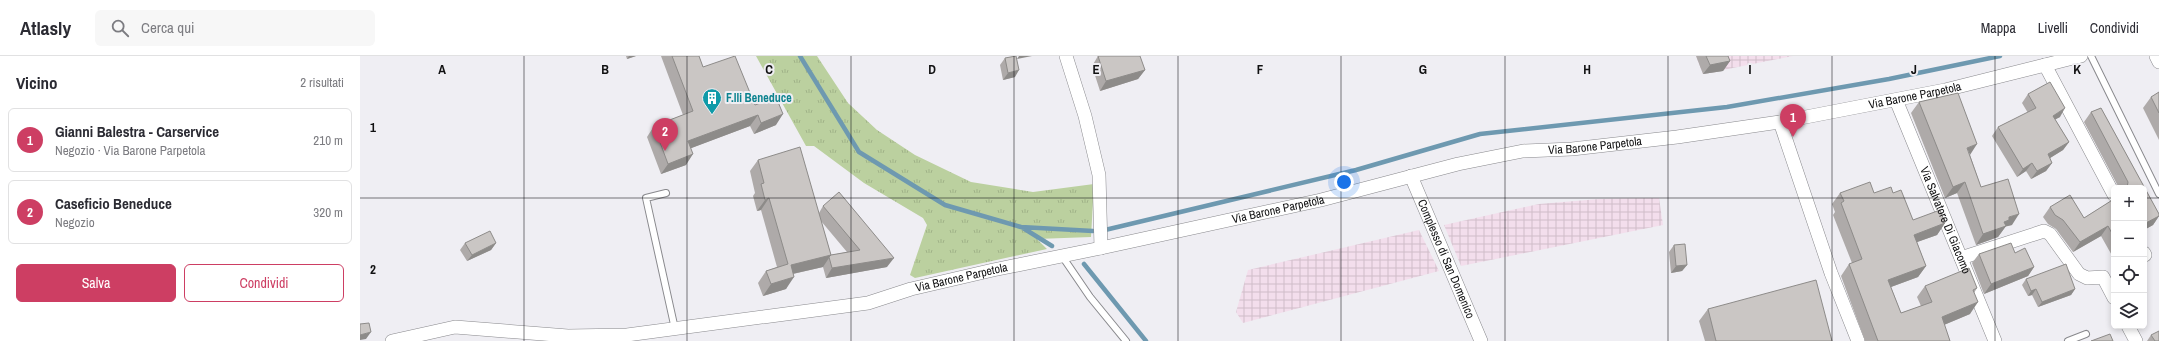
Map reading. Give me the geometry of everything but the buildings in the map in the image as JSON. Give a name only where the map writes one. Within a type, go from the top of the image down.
[{"type":"street","points":[[1066,56],[1085,116],[1099,175],[1101,248]]},
{"type":"street","name":"Via Barone Parpetola","points":[[399,340],[455,327],[472,327],[568,336],[627,335],[868,303],[948,280],[1321,200],[1458,164],[1523,151],[1572,149],[1684,136],[1780,122],[1896,100],[2082,56]]},
{"type":"street","points":[[2156,56],[2159,62]]},
{"type":"street","points":[[2046,65],[2111,190]]},
{"type":"street","name":"Via Salvatore Di Giacomo","points":[[1896,100],[1995,341]]},
{"type":"street","points":[[1780,122],[1831,273],[1858,341]]},
{"type":"street","name":"Complesso di San Domenico","points":[[1411,176],[1481,341]]},
{"type":"street","points":[[1961,258],[2044,230],[2050,234],[2078,274],[2087,278],[2104,277],[2112,293]]},
{"type":"street","points":[[2130,329],[2136,341]]},
{"type":"lane","points":[[2091,56],[2159,194]]},
{"type":"lane","points":[[666,193],[646,198],[675,329]]},
{"type":"lane","points":[[1062,256],[1090,297],[1126,341]]},
{"type":"lane","points":[[2068,341],[2086,334]]},
{"type":"shaded area","points":[[1696,56],[1793,56],[1703,74]]},
{"type":"shaded area","points":[[1659,198],[1663,225],[1461,266],[1444,225],[1539,204],[1599,199]]},
{"type":"shaded area","points":[[1419,230],[1439,271],[1243,323],[1236,312],[1248,270]]},
{"type":"green space","points":[[756,56],[817,56],[848,103],[877,130],[915,155],[971,182],[1033,192],[1094,184],[1091,237],[1037,239],[1047,249],[915,278],[910,275],[927,225],[923,218],[864,183],[814,146],[806,146]]},
{"type":"waterway","points":[[800,56],[859,152],[945,205],[1021,227],[1093,231]]},
{"type":"waterway","points":[[1105,230],[1356,170],[1480,134],[1727,107],[1889,79],[2000,56]]},
{"type":"waterway","points":[[1023,228],[1052,246]]},
{"type":"waterway","points":[[1084,264],[1146,341]]},
{"type":"place","name":"F.lli Beneduce","points":[[712,115]]},
{"type":"place","name":"Gianni Balestra - Carservice","points":[[1793,137]]},
{"type":"place","name":"Caseficio Beneduce","points":[[665,151]]}]
